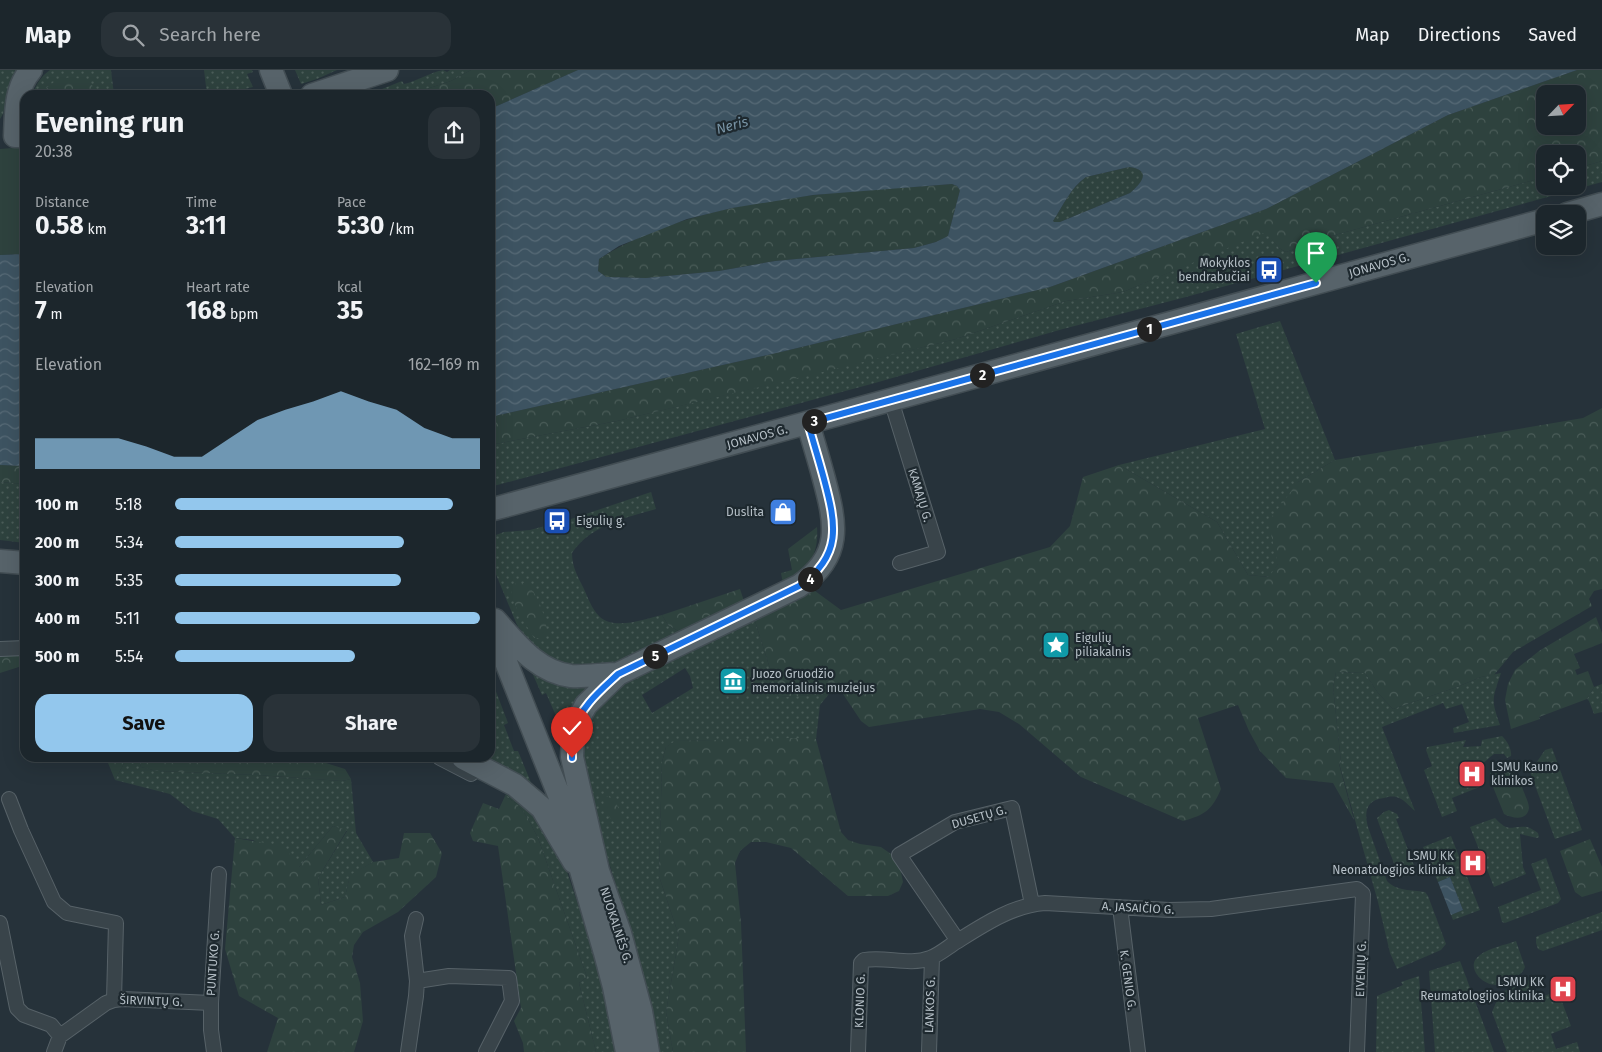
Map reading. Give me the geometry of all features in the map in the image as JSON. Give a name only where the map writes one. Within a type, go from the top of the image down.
[{"type":"main road","points":[[20,136],[17,104],[20,89],[25,77],[31,70]]},
{"type":"main road","points":[[271,70],[279,90]]},
{"type":"main road","points":[[325,90],[373,72]]},
{"type":"main road","points":[[1586,209],[1602,204]]},
{"type":"main road","name":"JONAVOS G.","points":[[495,509],[1536,222]]},
{"type":"main road","points":[[590,874],[572,758],[573,736],[579,718],[586,706],[618,674],[799,586],[810,579],[818,570],[831,546],[834,524],[828,494],[808,423]]},
{"type":"main road","points":[[0,562],[20,563]]},
{"type":"main road","points":[[495,620],[527,655],[550,670],[572,676],[618,674]]},
{"type":"main road","name":"NUOKALNĖS G.","points":[[495,635],[590,874],[620,933],[641,1011],[648,1052]]},
{"type":"main road","points":[[468,764],[514,785],[542,808],[561,838],[590,874]]},
{"type":"main road","name":"NUOKALNĖS G.","points":[[590,874],[627,1052]]},
{"type":"street","name":"KAMAJŲ G.","points":[[891,400],[938,552],[900,563]]},
{"type":"street","points":[[0,649],[20,648]]},
{"type":"street","points":[[468,764],[511,796]]},
{"type":"street","points":[[9,799],[54,902],[67,914],[116,923],[114,1000]]},
{"type":"street","name":"DUSETŲ G.","points":[[958,941],[899,854],[955,822],[1012,808],[1032,904]]},
{"type":"street","name":"PUNTUKO G.","points":[[214,1052],[211,1030],[211,1003],[219,874]]},
{"type":"street","name":"A. JASAIČIO G.","points":[[932,958],[1012,910],[1032,904],[1061,903],[1170,910],[1211,909],[1357,890]]},
{"type":"street","name":"EIVENIŲ G.","points":[[1357,890],[1363,894],[1357,1052]]},
{"type":"street","name":"K. GENIO G.","points":[[1120,907],[1138,1052]]},
{"type":"street","points":[[408,1052],[417,981],[412,936],[416,918]]},
{"type":"street","points":[[0,923],[17,1008],[24,1015],[51,1025],[60,1036],[54,1052]]},
{"type":"street","name":"KLONIO G.","points":[[858,1052],[861,963],[869,959],[912,961],[932,958]]},
{"type":"street","name":"LANKOS G.","points":[[929,1052],[932,958]]},
{"type":"street","points":[[417,981],[449,976],[509,978],[512,1001],[486,1052]]},
{"type":"street","name":"ŠIRVINTŲ G.","points":[[60,1036],[106,1003],[114,1000],[211,1003]]},
{"type":"green space","points":[[0,70],[16,70],[0,119]]},
{"type":"green space","points":[[50,70],[111,70],[113,90],[71,90],[47,87],[47,90],[34,90],[44,75]]},
{"type":"green space","points":[[204,70],[252,70],[253,72],[247,74],[253,87],[241,90],[206,90]]},
{"type":"green space","points":[[295,70],[337,70],[301,84]]},
{"type":"green space","points":[[443,70],[447,72],[450,70],[471,70],[451,81],[423,90],[380,90],[402,81],[404,84],[414,81]]},
{"type":"green space","points":[[471,70],[578,70],[495,107],[495,90],[423,90],[451,81]]},
{"type":"green space","points":[[1577,70],[1602,70],[1602,161],[1586,166],[1586,145],[1536,145],[1536,179],[1324,238],[1286,252],[1279,248],[1266,232],[1123,292],[1066,301],[956,339],[617,421],[495,444],[495,416],[785,351],[1050,287],[1266,209],[1448,115]]},
{"type":"green space","points":[[70,77],[81,79],[92,85],[94,90],[47,90],[47,88],[55,81]]},
{"type":"green space","points":[[20,147],[20,254],[0,255],[0,149]]},
{"type":"green space","points":[[1602,161],[1602,182],[1586,186],[1586,166]]},
{"type":"green space","points":[[1129,167],[1141,171],[1143,174],[1141,181],[1130,193],[1054,223],[1053,221],[1072,191],[1086,177]]},
{"type":"green space","points":[[1536,179],[1536,195],[1555,195],[495,486],[495,444],[617,421],[956,339],[1066,301],[1123,292],[1266,231],[1279,248],[1286,252],[1324,238]]},
{"type":"green space","points":[[952,184],[960,190],[948,236],[936,242],[914,248],[775,261],[719,271],[646,278],[606,277],[598,271],[599,259],[638,238],[681,222],[725,210],[770,201],[816,195]]},
{"type":"green space","points":[[1280,321],[1335,460],[1298,482],[1278,564],[1270,577],[1248,575],[1217,522],[1119,465],[1265,429],[1236,334]]},
{"type":"green space","points":[[1602,408],[1602,589],[1594,591],[1589,599],[1592,606],[1513,652],[1494,675],[1481,677],[1393,709],[1378,693],[1365,673],[1336,672],[1333,687],[1341,762],[1339,764],[1354,820],[1333,783],[1286,778],[1260,751],[1238,705],[1198,718],[1221,789],[1207,811],[1183,821],[1081,777],[1019,724],[999,712],[980,709],[869,727],[861,721],[843,694],[836,692],[779,697],[754,618],[811,588],[841,610],[1050,547],[1070,526],[1083,477],[1119,465],[1217,522],[1248,575],[1269,577],[1278,564],[1268,522],[1298,482],[1335,460],[1583,418]]},
{"type":"green space","points":[[0,465],[20,466],[20,484],[0,482]]},
{"type":"green space","points":[[0,482],[20,484],[20,542],[0,540]]},
{"type":"green space","points":[[651,492],[656,509],[599,529],[580,543],[572,553],[573,563],[592,607],[605,620],[613,623],[630,623],[662,615],[668,625],[680,632],[624,661],[608,665],[568,666],[538,653],[517,625],[495,572],[495,535],[504,532],[530,530],[571,519]]},
{"type":"green space","points":[[817,527],[816,546],[810,561],[799,573],[783,584],[781,573],[792,570],[788,549]]},
{"type":"green space","points":[[516,583],[526,583],[540,604],[547,629],[541,638],[534,638],[518,612],[511,593]]},
{"type":"green space","points":[[740,589],[744,601],[680,632],[668,625],[662,615]]},
{"type":"green space","points":[[1596,617],[1602,633],[1602,643],[1574,654],[1580,668],[1575,670],[1577,675],[1588,671],[1594,687],[1587,699],[1511,729],[1505,700],[1508,684],[1515,670],[1539,651]]},
{"type":"green space","points":[[754,618],[779,697],[829,694],[820,705],[816,739],[676,741],[666,747],[662,762],[659,876],[679,936],[666,1012],[673,1052],[659,1052],[637,950],[590,804],[576,738],[605,692]],"holes":[[[685,668],[690,676],[693,688],[652,713],[642,695]]]},
{"type":"green space","points":[[20,655],[20,667],[0,673],[0,656]]},
{"type":"green space","points":[[530,668],[605,680],[564,751],[555,728],[560,725],[546,693],[542,695]]},
{"type":"green space","points":[[1336,672],[1365,673],[1378,693],[1393,709],[1481,677],[1501,673],[1494,699],[1500,725],[1454,733],[1453,728],[1469,722],[1462,704],[1446,709],[1443,703],[1382,727],[1415,811],[1399,798],[1378,799],[1373,801],[1368,808],[1366,816],[1368,827],[1387,881],[1395,887],[1425,892],[1446,944],[1441,950],[1397,969],[1390,953],[1378,902],[1339,763],[1341,762],[1333,687]]},
{"type":"green space","points":[[1602,684],[1602,712],[1594,714],[1587,699],[1594,687]]},
{"type":"green space","points":[[495,689],[508,723],[504,725],[514,751],[518,751],[532,785],[492,762],[495,762]]},
{"type":"green space","points":[[1502,736],[1509,745],[1511,756],[1507,758],[1504,754],[1494,754],[1489,758],[1483,764],[1480,771],[1482,786],[1452,798],[1457,811],[1442,817],[1424,770],[1432,766],[1426,750],[1427,747],[1466,740],[1463,747],[1481,746],[1482,740]]},
{"type":"green space","points":[[816,739],[841,832],[848,840],[881,847],[891,854],[901,872],[903,882],[899,891],[888,896],[848,896],[791,848],[766,842],[751,842],[740,851],[735,863],[741,923],[746,1052],[673,1052],[666,1012],[679,936],[659,876],[662,762],[666,747],[675,741]]},
{"type":"green space","points":[[1552,748],[1582,830],[1555,839],[1530,772],[1545,750]]},
{"type":"green space","points":[[108,762],[125,762],[115,780]]},
{"type":"green space","points":[[125,762],[140,762],[141,767],[158,771],[342,781],[351,779],[356,833],[373,862],[350,876],[345,897],[321,905],[318,878],[347,831],[333,826],[299,867],[253,840],[235,838],[218,819],[192,811],[170,794],[115,780]]},
{"type":"green space","points":[[140,762],[323,762],[345,769],[351,779],[342,781],[157,771],[141,767]]},
{"type":"green space","points":[[1501,765],[1513,771],[1520,780],[1529,808],[1528,812],[1522,817],[1515,818],[1504,814],[1491,782],[1490,773],[1494,768]]},
{"type":"green space","points":[[509,786],[523,797],[559,848],[597,967],[616,1052],[596,1052],[579,983],[587,977],[538,838],[527,817],[517,804],[505,796]]},
{"type":"green space","points":[[505,796],[517,804],[527,817],[538,838],[587,977],[579,983],[596,1052],[524,1052],[523,1043],[514,1021],[521,1008],[498,846],[473,841],[470,833],[483,803],[499,809]]},
{"type":"green space","points":[[610,796],[619,809],[622,818],[621,822],[615,823],[606,812],[604,797]]},
{"type":"green space","points":[[1389,810],[1397,814],[1399,818],[1396,819],[1416,870],[1408,876],[1398,874],[1377,818]]},
{"type":"green space","points":[[1495,818],[1504,826],[1510,828],[1530,828],[1538,833],[1539,837],[1520,834],[1523,867],[1526,874],[1494,887],[1470,827]]},
{"type":"green space","points":[[333,826],[347,830],[318,878],[321,905],[345,897],[350,875],[373,862],[399,858],[404,833],[430,833],[442,853],[436,877],[398,912],[363,932],[354,945],[352,957],[360,983],[363,1021],[354,1052],[267,1052],[278,1018],[239,996],[225,949],[235,838],[284,846],[299,867]]},
{"type":"green space","points":[[1451,836],[1480,910],[1453,920],[1451,915],[1463,910],[1450,877],[1438,882],[1423,847]]},
{"type":"green space","points":[[1590,839],[1602,867],[1602,891],[1582,897],[1575,892],[1560,851]]},
{"type":"green space","points":[[1546,858],[1561,899],[1558,903],[1505,923],[1502,922],[1498,907],[1541,890],[1531,864]]},
{"type":"green space","points":[[1602,912],[1602,930],[1543,951],[1538,949],[1536,937]]},
{"type":"green space","points":[[1516,941],[1525,967],[1521,973],[1497,985],[1481,979],[1474,970],[1476,959],[1488,950]]},
{"type":"green space","points":[[1460,961],[1494,1052],[1435,1052],[1429,971]]},
{"type":"green space","points":[[1419,976],[1425,1052],[1376,1052],[1377,996],[1403,985],[1401,982]]},
{"type":"green space","points":[[1528,980],[1532,983],[1538,998],[1558,991],[1571,1026],[1551,1034],[1556,1049],[1577,1042],[1580,1052],[1507,1052],[1492,1012],[1500,993]]},
{"type":"water","name":"Neris","points":[[578,70],[1577,70],[1448,115],[1266,209],[1050,287],[785,351],[495,416],[495,107]],"holes":[[[1129,167],[1141,171],[1143,178],[1130,193],[1060,222],[1053,221],[1072,191],[1086,177]],[[952,184],[960,190],[948,236],[936,242],[914,248],[775,261],[719,271],[646,278],[606,277],[598,271],[599,259],[619,246],[687,219],[732,208],[813,195]]]},
{"type":"water","points":[[20,254],[20,466],[0,465],[0,255]]},
{"type":"water","points":[[1450,877],[1463,910],[1451,915],[1438,882]]},
{"type":"place","name":"Mokyklos bendrabučiai","points":[[1269,270]]},
{"type":"place","name":"Duslita","points":[[783,512]]},
{"type":"place","name":"Eigulių g.","points":[[557,521]]},
{"type":"place","name":"Eigulių piliakalnis","points":[[1056,645]]},
{"type":"place","name":"Juozo Gruodžio memorialinis muziejus","points":[[733,681]]},
{"type":"place","name":"LSMU Kauno klinikos","points":[[1472,774]]},
{"type":"place","name":"LSMU KK Neonatologijos klinika","points":[[1473,863]]},
{"type":"place","name":"LSMU KK Reumatologijos klinika","points":[[1563,989]]},
{"type":"route","points":[[572,758],[574,730],[579,718],[596,694],[618,674],[799,586],[810,579],[818,570],[831,546],[834,524],[828,494],[808,423],[1316,283]]}]
